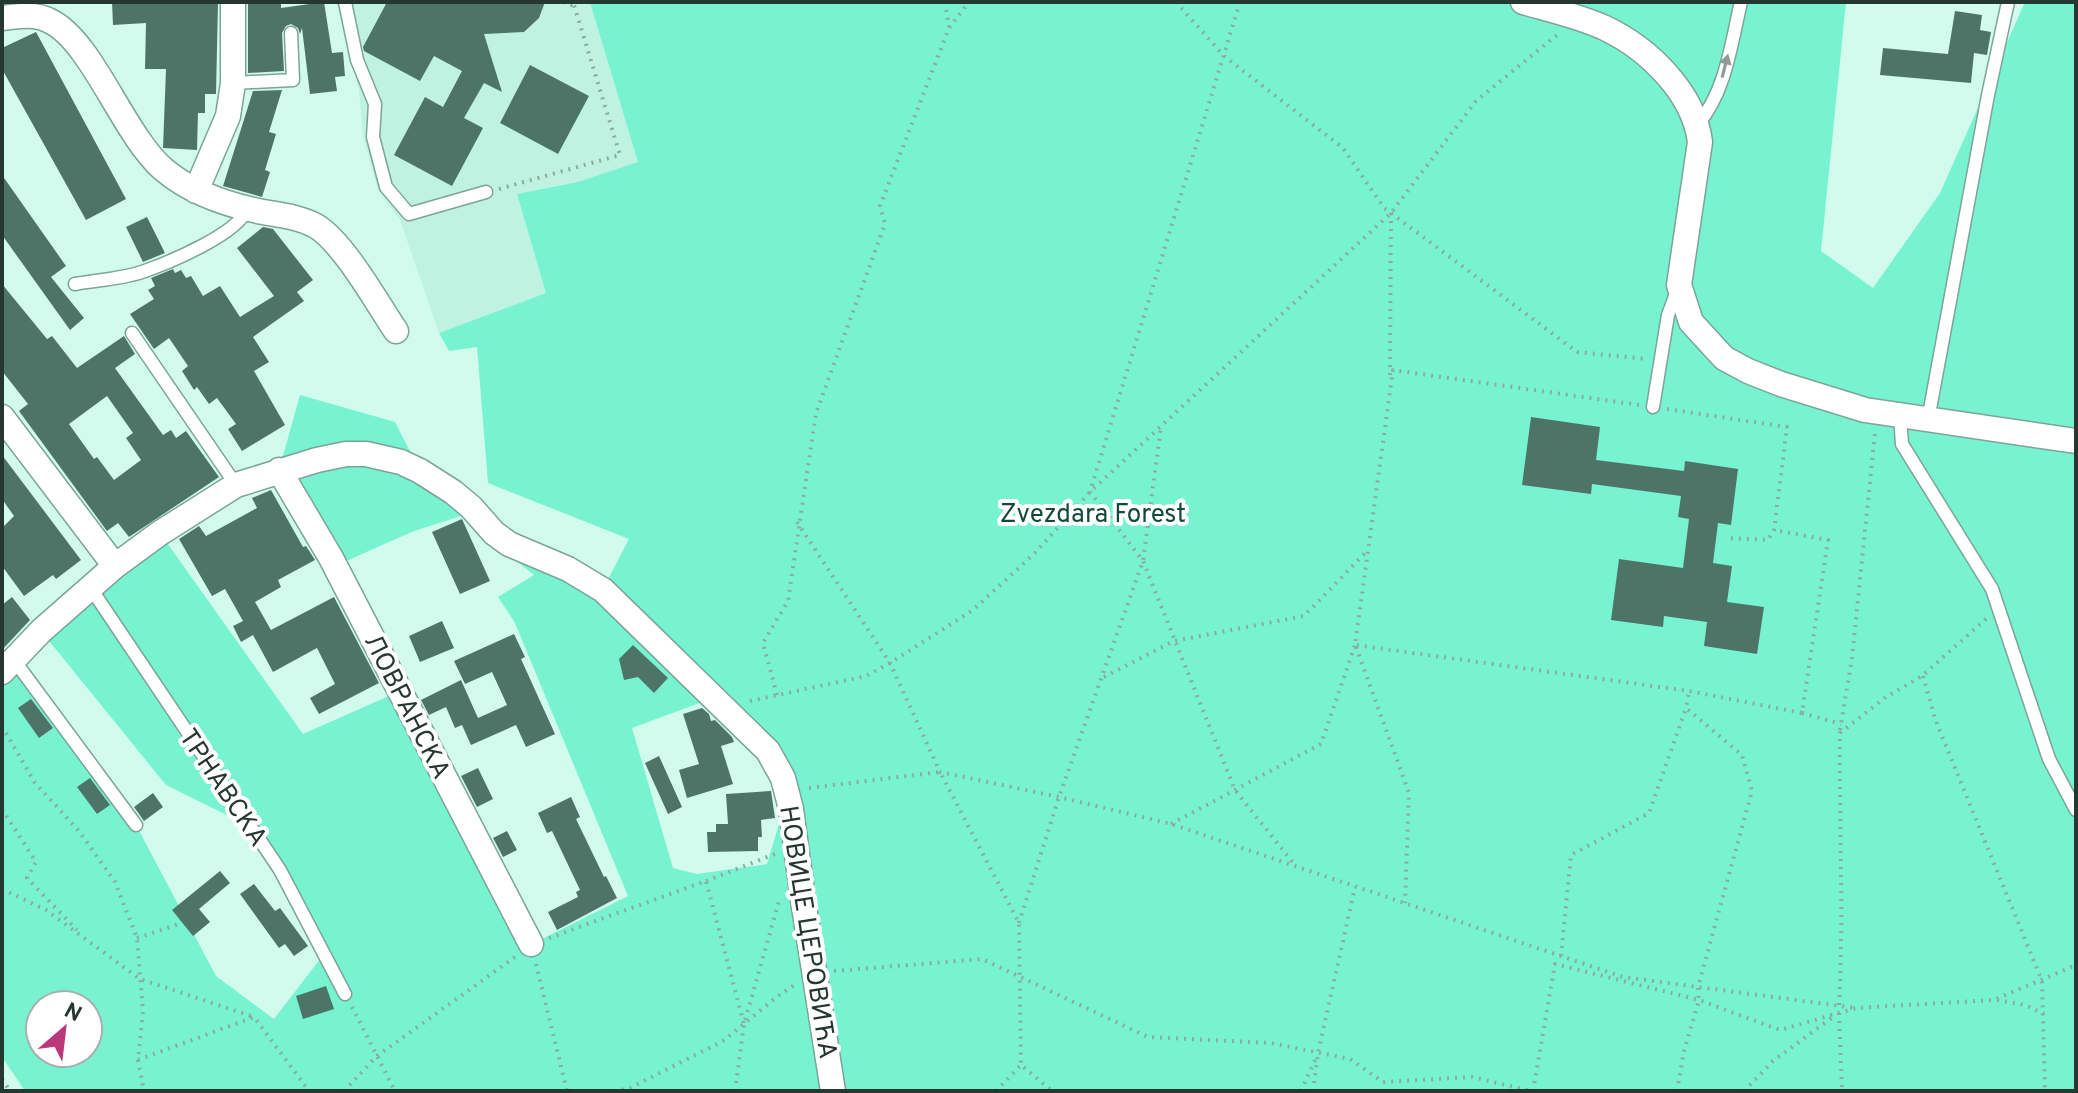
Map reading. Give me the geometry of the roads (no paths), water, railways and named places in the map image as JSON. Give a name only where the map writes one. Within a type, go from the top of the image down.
[{"type":"street","points":[[196,191],[228,116],[233,83],[233,2]]},
{"type":"street","points":[[1523,2],[1587,10],[1652,61],[1689,105],[1698,124],[1700,142],[1679,285],[1691,322],[1724,358],[1781,384],[1889,414],[2076,441]]},
{"type":"street","points":[[2,18],[32,16],[60,27],[80,48],[144,149],[162,169],[196,191],[247,209],[300,219],[317,226],[335,242],[396,331]]},
{"type":"street","points":[[2,417],[115,566]]},
{"type":"street","name":"НОВИЦЕ ЦЕРОВИЋА","points":[[279,470],[356,454],[385,457],[420,471],[462,499],[494,533],[509,544],[568,569],[603,590],[768,751],[783,778],[791,809],[833,1091]]},
{"type":"street","points":[[8,666],[90,587],[160,533],[236,485],[279,470]]},
{"type":"street","name":"ЛОВРАНСКА","points":[[279,470],[331,558],[531,944]]},
{"type":"lane","points":[[345,2],[357,60],[375,104],[373,137],[386,187],[409,214],[486,192]]},
{"type":"lane","points":[[1698,124],[1708,112],[1720,87],[1741,2]]},
{"type":"lane","points":[[1928,420],[2008,2]]},
{"type":"lane","points":[[233,83],[293,80],[291,33]]},
{"type":"lane","points":[[75,284],[142,272],[174,259],[235,226],[247,209]]},
{"type":"lane","points":[[1653,407],[1668,315],[1679,285]]},
{"type":"lane","points":[[132,333],[236,485]]},
{"type":"lane","points":[[1889,414],[1902,444],[1992,589],[2049,759],[2076,810]]},
{"type":"lane","name":"ТРНАВСКА","points":[[90,587],[280,870],[345,994]]},
{"type":"lane","points":[[8,666],[136,825]]},
{"type":"park label","name":"Zvezdara Forest","points":[[1093,513]]}]
